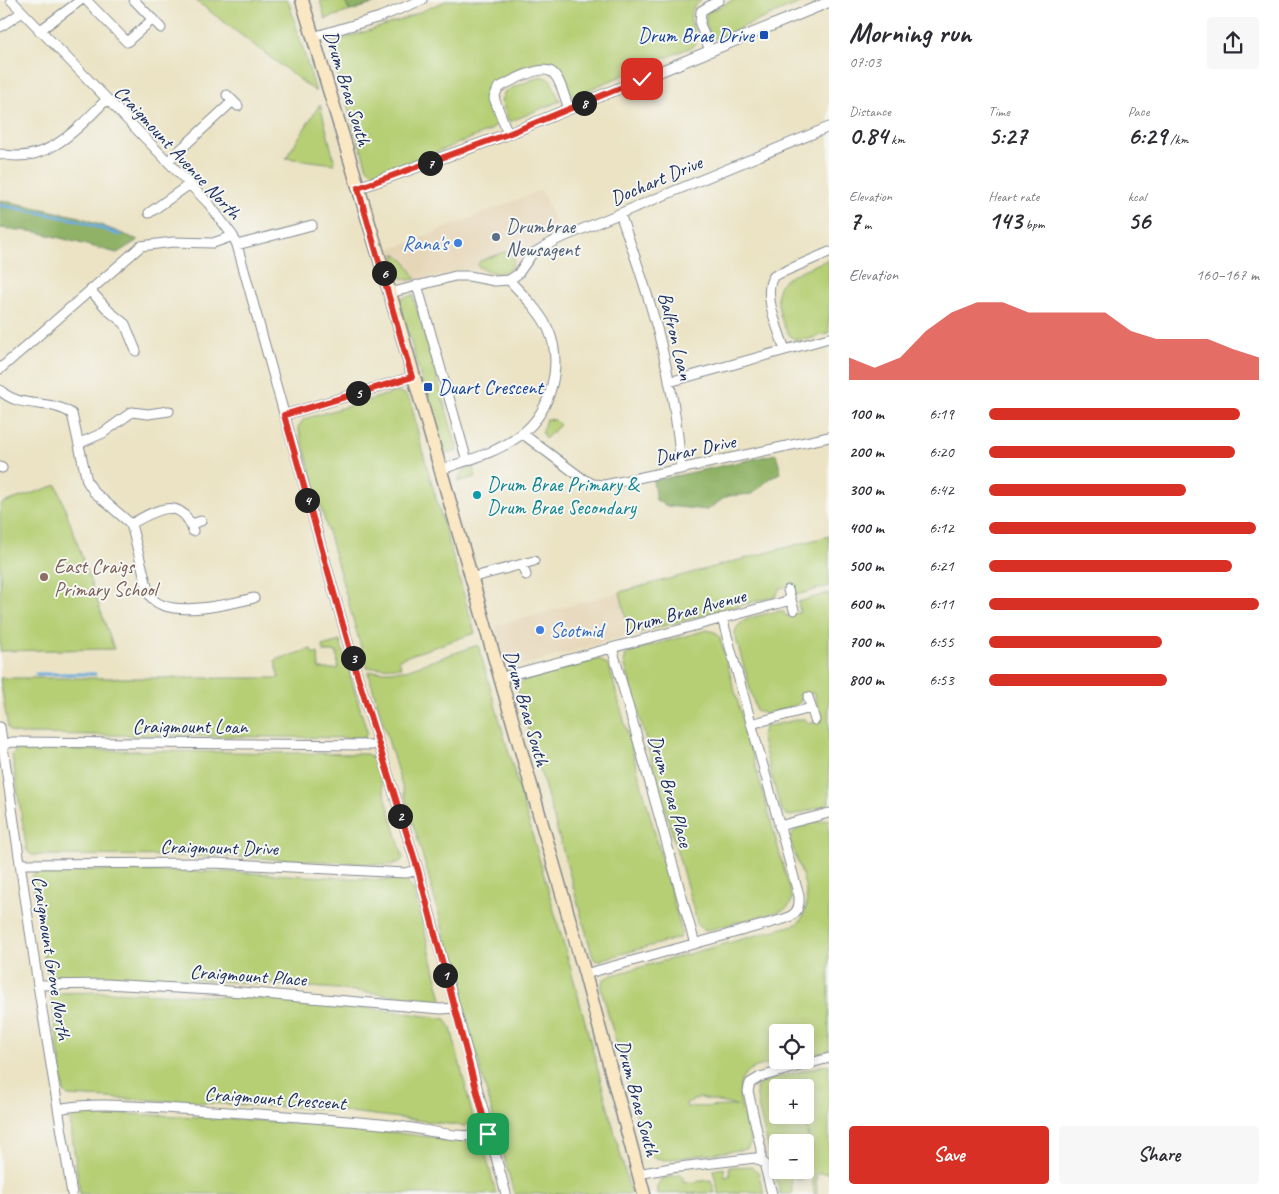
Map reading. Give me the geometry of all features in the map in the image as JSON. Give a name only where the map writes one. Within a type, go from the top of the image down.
[{"type":"main road","name":"Drum Brae South","points":[[302,0],[390,293],[412,377],[584,974],[644,1194]]},
{"type":"street","name":"Craigmount Avenue North","points":[[11,0],[209,204],[233,236],[237,245],[378,743],[418,870],[488,1134],[506,1194]]},
{"type":"street","points":[[39,31],[81,0]]},
{"type":"street","points":[[86,0],[127,42],[153,19]]},
{"type":"street","points":[[134,0],[161,28]]},
{"type":"street","points":[[313,37],[380,17],[422,0]]},
{"type":"street","points":[[710,51],[700,24],[701,11],[719,0]]},
{"type":"street","points":[[358,188],[508,134],[829,2]]},
{"type":"street","points":[[0,26],[21,12]]},
{"type":"street","points":[[508,134],[494,98],[498,88],[541,69],[548,70],[554,74],[570,109]]},
{"type":"street","points":[[0,154],[25,155],[54,147],[65,141],[106,100]]},
{"type":"street","points":[[168,161],[233,101]]},
{"type":"street","name":"Dochart Drive","points":[[509,280],[518,274],[532,254],[549,244],[829,127]]},
{"type":"street","points":[[155,212],[190,184]]},
{"type":"street","name":"Balfron Loan","points":[[620,214],[656,320],[676,419],[681,469]]},
{"type":"street","points":[[237,245],[312,225]]},
{"type":"street","points":[[0,369],[141,246],[173,242],[213,242],[233,236]]},
{"type":"street","points":[[785,350],[770,298],[769,281],[774,276],[829,252]]},
{"type":"street","points":[[390,293],[455,276],[469,276],[495,281],[509,280],[537,312],[549,332],[555,355],[554,378],[548,400],[538,417],[523,434],[494,450],[439,470]]},
{"type":"street","points":[[417,285],[467,461]]},
{"type":"street","points":[[90,290],[109,311],[125,324],[136,351]]},
{"type":"street","points":[[669,382],[829,338]]},
{"type":"street","points":[[284,415],[412,377]]},
{"type":"street","points":[[0,390],[12,400],[63,407],[72,414],[87,481],[94,492],[131,524],[148,594],[155,603],[165,607],[188,608],[218,606],[254,598]]},
{"type":"street","points":[[80,443],[103,433],[132,412],[148,414],[168,411]]},
{"type":"street","name":"Durar Drive","points":[[523,434],[593,484],[605,485],[829,437]]},
{"type":"street","points":[[131,524],[155,512],[170,508],[178,510],[192,527],[201,521]]},
{"type":"street","points":[[470,578],[534,561]]},
{"type":"street","points":[[522,564],[526,575]]},
{"type":"street","points":[[788,590],[794,610]]},
{"type":"street","name":"Drum Brae Avenue","points":[[498,678],[791,600]]},
{"type":"street","points":[[584,974],[784,919],[797,912],[799,896],[722,618]]},
{"type":"street","name":"Drum Brae Place","points":[[612,648],[695,944]]},
{"type":"street","points":[[808,697],[815,720]]},
{"type":"street","points":[[751,724],[812,708]]},
{"type":"street","name":"Craigmount Grove North","points":[[0,727],[38,985],[72,1194]]},
{"type":"street","name":"Craigmount Loan","points":[[2,745],[12,742],[372,745],[378,743]]},
{"type":"street","points":[[779,826],[829,813]]},
{"type":"street","name":"Craigmount Drive","points":[[20,864],[214,864],[405,873],[418,870]]},
{"type":"street","name":"Craigmount Place","points":[[38,985],[106,984],[144,986],[336,999],[441,1010],[455,1008]]},
{"type":"street","points":[[772,1194],[762,1161],[749,1097],[750,1083],[760,1076],[829,1058]]},
{"type":"street","name":"Craigmount Crescent","points":[[58,1109],[81,1106],[136,1106],[296,1115],[402,1126],[468,1136],[488,1134]]},
{"type":"street","points":[[638,1174],[742,1159],[762,1161]]},
{"type":"shaded area","points":[[541,190],[560,234],[525,255],[516,268],[505,276],[498,278],[476,270],[461,270],[411,283],[400,281],[396,278],[388,249],[406,244]]},
{"type":"shaded area","points":[[620,592],[630,635],[507,670],[495,626]]},
{"type":"green space","points":[[195,0],[288,0],[316,92]]},
{"type":"green space","points":[[320,0],[385,0],[325,19]]},
{"type":"green space","points":[[385,0],[350,11],[344,1]]},
{"type":"green space","points":[[448,0],[702,0],[691,13],[696,35],[694,46],[572,95],[566,88],[558,71],[550,65],[537,65],[517,71],[499,80],[489,90],[489,102],[497,123],[491,130],[432,154],[372,173],[367,168],[331,53],[331,45],[337,41],[401,20]]},
{"type":"green space","points":[[733,0],[807,0],[712,40],[706,23],[706,13]]},
{"type":"green space","points":[[541,76],[550,79],[560,101],[509,122],[501,100],[505,91]]},
{"type":"green space","points":[[320,104],[335,164],[286,158]]},
{"type":"green space","points":[[0,200],[80,217],[138,240],[117,253],[37,232],[0,228]]},
{"type":"green space","points":[[504,252],[511,252],[514,257],[510,269],[501,273],[495,273],[478,266],[480,261]]},
{"type":"green space","points":[[395,253],[406,262],[416,279],[408,280],[400,277],[394,261]]},
{"type":"green space","points":[[829,259],[829,333],[808,339],[795,339],[783,324],[778,299],[779,287],[787,278],[794,274]]},
{"type":"green space","points":[[413,295],[458,451],[442,455],[399,299]]},
{"type":"green space","points":[[396,392],[405,394],[411,402],[421,446],[475,633],[399,659],[401,667],[367,668],[298,427],[304,419]]},
{"type":"green space","points":[[546,419],[555,420],[560,425],[545,439],[542,432]]},
{"type":"green space","points":[[776,454],[781,473],[773,476],[752,494],[727,496],[707,510],[667,506],[656,500],[653,481]]},
{"type":"green space","points":[[473,466],[476,477],[458,482],[462,471]]},
{"type":"green space","name":"East Craigs Primary School","points":[[57,485],[114,649],[0,651],[0,504]]},
{"type":"green space","points":[[829,536],[829,586],[796,595],[793,585],[780,588],[776,596],[630,635],[620,592]]},
{"type":"green space","points":[[829,593],[829,803],[791,816],[786,815],[780,807],[761,736],[765,727],[800,719],[805,719],[809,724],[822,720],[814,693],[801,696],[800,702],[796,705],[765,714],[756,710],[735,635],[736,629],[745,621],[758,616],[778,611],[783,611],[786,616],[800,612],[798,602]]},
{"type":"green space","points":[[707,630],[715,632],[720,638],[792,898],[790,905],[784,910],[705,931],[698,926],[624,662],[626,655],[631,651]]},
{"type":"green space","points":[[340,641],[367,732],[365,737],[21,734],[11,732],[8,728],[0,678],[279,678],[275,660],[311,649],[312,653],[318,653],[319,669],[338,669],[337,652],[324,652],[322,646]]},
{"type":"green space","points":[[478,645],[575,984],[631,1194],[514,1194],[428,874],[368,672],[406,670]]},
{"type":"green space","points":[[599,659],[609,666],[682,932],[679,938],[596,961],[593,957],[518,692],[519,684],[525,679]]},
{"type":"green space","points":[[18,749],[367,754],[374,759],[376,764],[403,858],[400,862],[390,865],[220,856],[32,855],[27,851],[12,755]]},
{"type":"green space","points":[[829,819],[829,1051],[814,1055],[814,1024],[769,1024],[769,1064],[747,1072],[742,1080],[740,1089],[742,1111],[751,1142],[747,1149],[665,1160],[652,1157],[646,1150],[601,988],[603,980],[609,976],[797,924],[803,916],[806,906],[806,895],[801,872],[790,840],[795,831],[811,823]],"holes":[[[700,1098],[738,1106],[687,1107],[686,1103]]]},
{"type":"green space","points":[[37,871],[229,872],[405,881],[414,890],[442,999],[439,1001],[338,989],[239,982],[51,976],[46,971],[32,876]]},
{"type":"green space","points":[[101,992],[317,1003],[446,1019],[451,1028],[474,1121],[464,1126],[326,1109],[68,1096],[64,1092],[51,996],[55,993]]},
{"type":"green space","points":[[829,1064],[829,1173],[816,1174],[817,1194],[814,1194],[813,1179],[814,1134],[809,1134],[807,1127],[807,1134],[769,1134],[769,1150],[759,1110],[756,1088],[764,1081],[769,1080],[769,1124],[814,1124],[814,1079],[772,1079]]},
{"type":"green space","points":[[100,1113],[290,1123],[433,1137],[480,1144],[485,1151],[496,1194],[80,1194],[70,1120],[79,1114]]},
{"type":"green space","points":[[752,1166],[758,1172],[764,1194],[748,1192],[719,1194],[713,1170],[724,1168],[725,1177],[730,1176],[729,1167]]},
{"type":"green space","points":[[682,1174],[684,1183],[711,1180],[715,1193],[657,1194],[657,1186],[661,1179]]},
{"type":"green space","points":[[776,1179],[791,1179],[792,1194],[780,1194]]},
{"type":"waterway","points":[[0,205],[77,220],[120,235]]},
{"type":"waterway","points":[[36,674],[95,674]]},
{"type":"place","name":"Drum Brae Drive","points":[[764,35]]},
{"type":"place","name":"Drumbrae Newsagent","points":[[496,237]]},
{"type":"place","name":"Rana's","points":[[458,243]]},
{"type":"place","name":"Duart Crescent","points":[[428,387]]},
{"type":"place","name":"Drum Brae Primary & Drum Brae Secondary","points":[[477,495]]},
{"type":"place","name":"East Craigs Primary School","points":[[44,577]]},
{"type":"place","name":"Scotmid","points":[[540,630]]},
{"type":"route","points":[[488,1134],[418,870],[356,671],[284,415],[412,377],[390,293],[358,188],[508,134],[642,79]]}]
